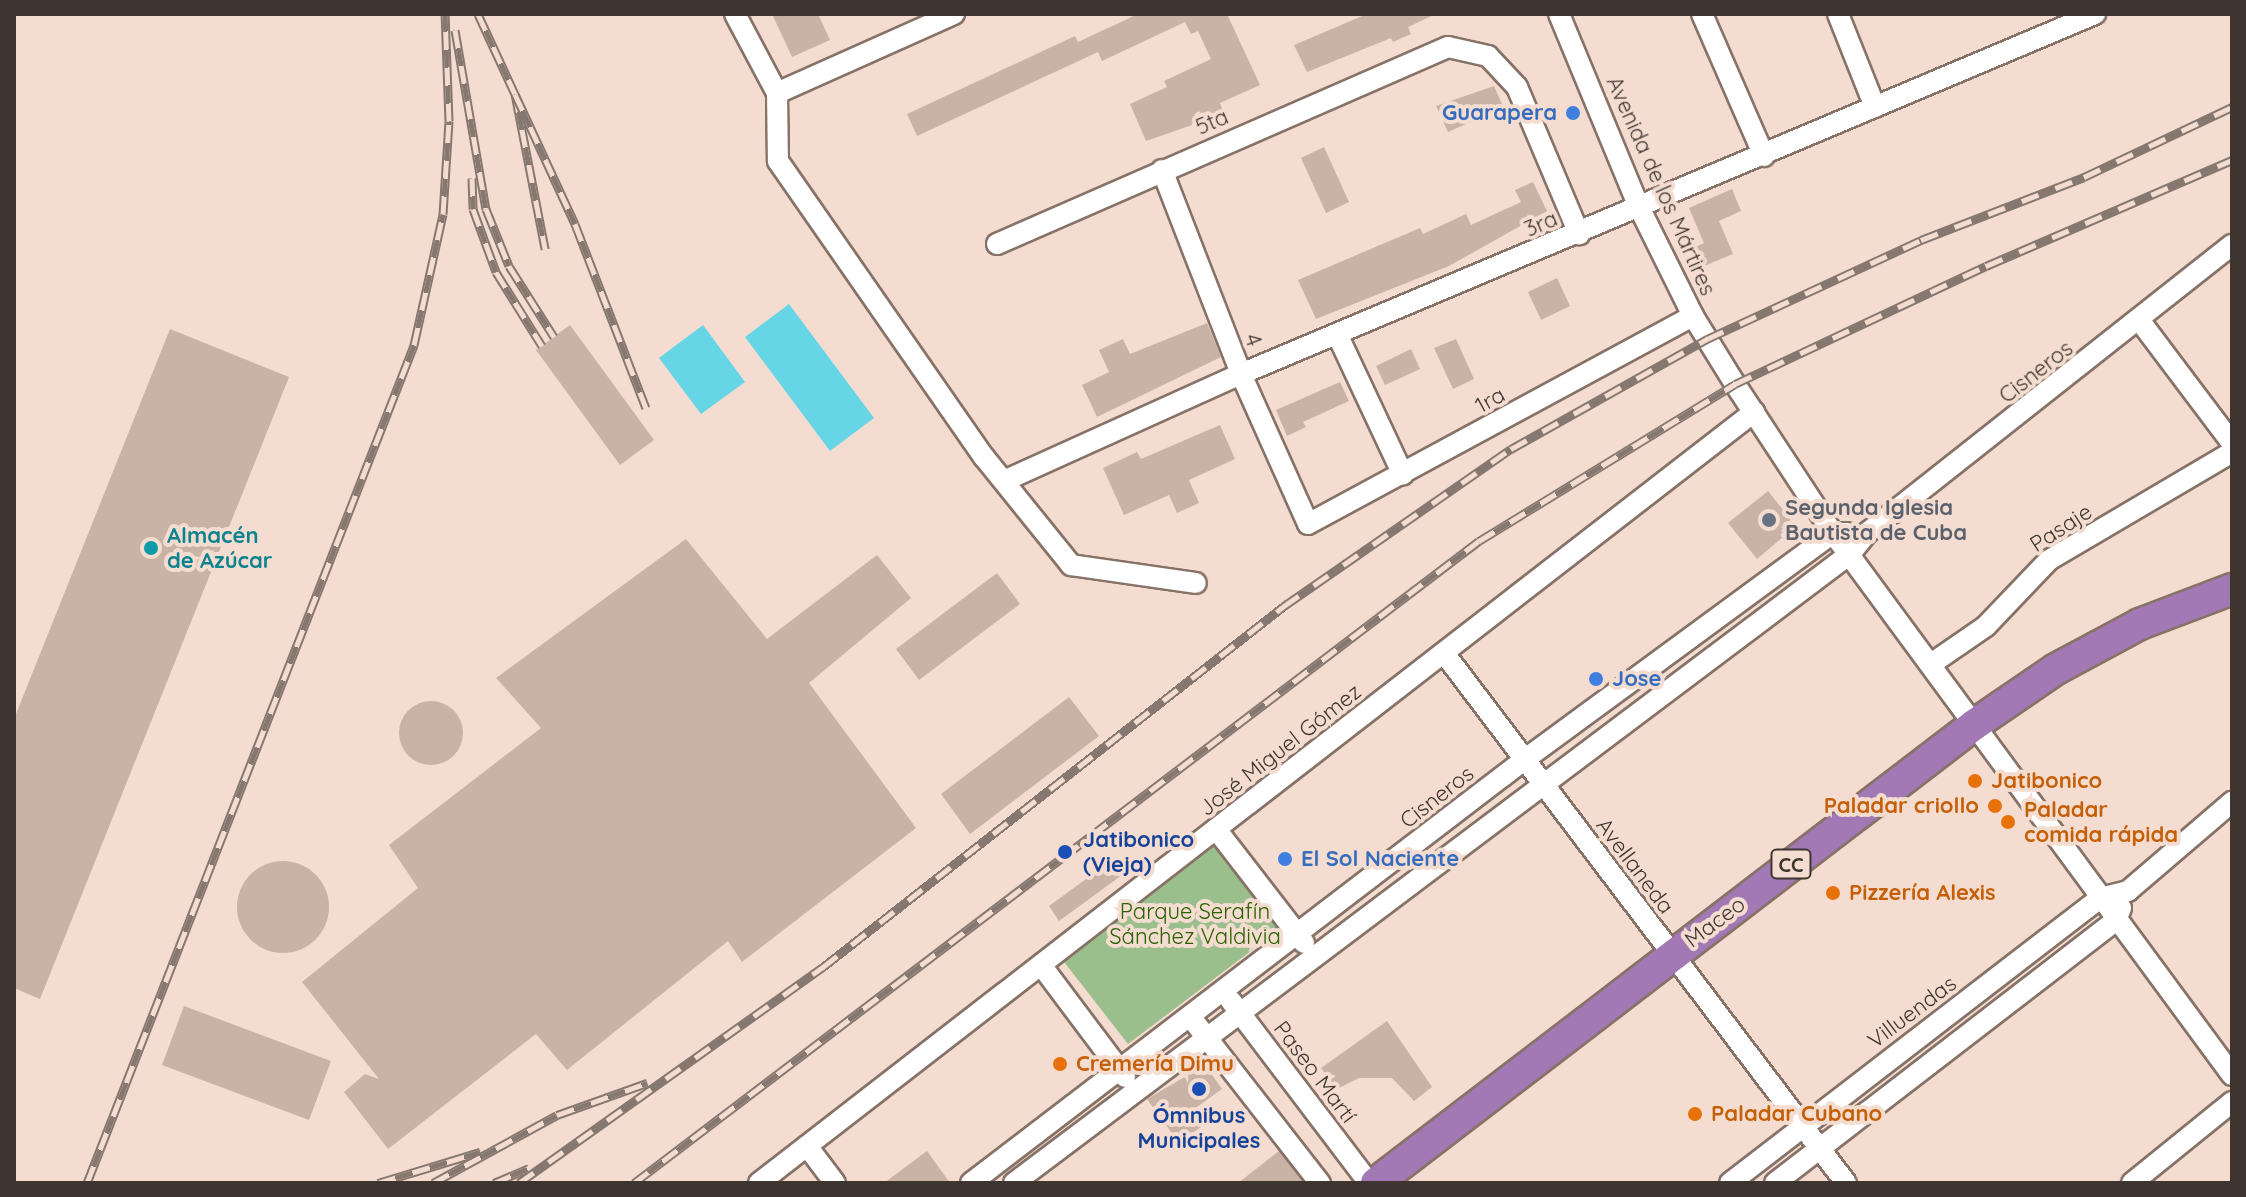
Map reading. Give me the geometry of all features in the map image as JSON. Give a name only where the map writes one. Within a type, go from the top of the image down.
[{"type":"highway","name":"Maceo","points":[[1376,1183],[1974,725],[2056,669],[2140,624],[2232,589]]},
{"type":"street","points":[[735,14],[777,93],[778,161],[847,266],[1071,565],[1196,583]]},
{"type":"street","points":[[777,93],[954,14]]},
{"type":"street","name":"Avenida de los Mártires","points":[[1559,14],[1639,207],[1693,316],[1833,533],[2232,1075]]},
{"type":"street","points":[[1702,14],[1764,156]]},
{"type":"street","points":[[1838,14],[1875,107]]},
{"type":"street","name":"3ra","points":[[1006,480],[1241,374],[1764,156],[2059,21],[2095,14]]},
{"type":"street","name":"5ta","points":[[997,244],[1448,47],[1488,56],[1517,87],[1579,234]]},
{"type":"street","name":"4","points":[[1162,170],[1241,374],[1308,524]]},
{"type":"street","name":"Cisneros","points":[[1014,1183],[1205,1035],[1850,554],[1867,533],[2140,321],[2232,245]]},
{"type":"street","name":"1ra","points":[[1308,524],[1693,316]]},
{"type":"street","points":[[2140,321],[2232,443]]},
{"type":"street","points":[[1338,336],[1403,475]]},
{"type":"street","name":"José Miguel Gómez","points":[[759,1183],[1754,412]]},
{"type":"street","name":"Pasaje","points":[[1931,664],[1986,626],[2049,560],[2232,452]]},
{"type":"street","points":[[1833,533],[1867,533]]},
{"type":"street","name":"Cisneros","points":[[971,1183],[1118,1067],[1223,991],[1524,760],[1833,533]]},
{"type":"street","name":"Avellaneda","points":[[1444,653],[1846,1183]]},
{"type":"street","name":"Villuendas","points":[[1730,1183],[2100,898],[2128,891],[2232,802]]},
{"type":"street","points":[[1216,829],[1313,955]]},
{"type":"street","name":"Villuendas","points":[[2116,920],[2128,891]]},
{"type":"street","points":[[1775,1183],[2116,920]]},
{"type":"street","points":[[1041,965],[1134,1090]]},
{"type":"street","name":"Paseo Martí","points":[[1223,991],[1369,1183]]},
{"type":"street","points":[[1189,1015],[1320,1183]]},
{"type":"street","points":[[2132,1183],[2232,1102]]},
{"type":"street","points":[[807,1146],[835,1183]]},
{"type":"green space","name":"Parque Serafín Sánchez Valdivia","points":[[1214,838],[1280,929],[1128,1044],[1061,958]]},
{"type":"water","points":[[789,304],[874,418],[830,451],[745,337]]},
{"type":"water","points":[[703,325],[745,382],[701,414],[659,358]]},
{"type":"building","points":[[772,14],[818,14],[830,40],[792,57]]},
{"type":"building","points":[[1138,14],[1227,14],[1260,85],[1220,103],[1224,114],[1146,141],[1130,104],[1167,87],[1164,81],[1211,59],[1198,31],[1191,34],[1185,22],[1102,61],[1098,52],[917,136],[907,114],[1075,36],[1078,42]]},
{"type":"building","points":[[1367,14],[1436,14],[1408,27],[1411,34],[1393,42],[1391,38],[1307,72],[1294,45]]},
{"type":"building","points":[[1494,86],[1506,113],[1488,121],[1486,115],[1448,132],[1436,106]]},
{"type":"building","points":[[1324,147],[1349,202],[1326,213],[1301,158]]},
{"type":"building","points":[[1533,182],[1547,211],[1449,266],[1316,319],[1298,280],[1420,228],[1423,234],[1466,214],[1471,225],[1521,202],[1515,190]]},
{"type":"building","points":[[1732,189],[1741,211],[1719,221],[1733,254],[1702,267],[1694,248],[1704,243],[1689,208]]},
{"type":"building","points":[[1557,278],[1570,306],[1541,320],[1528,292]]},
{"type":"building","points":[[1207,323],[1221,357],[1097,417],[1082,385],[1109,372],[1099,350],[1123,339],[1130,354]]},
{"type":"building","points":[[570,325],[654,440],[620,465],[536,350]]},
{"type":"building","name":"Almacén de Azúcar","points":[[170,329],[289,377],[40,999],[14,988],[14,719]]},
{"type":"building","points":[[1456,339],[1474,379],[1453,389],[1434,348]]},
{"type":"building","points":[[1411,349],[1420,369],[1385,385],[1376,366]]},
{"type":"building","points":[[1340,382],[1349,401],[1303,422],[1306,427],[1287,436],[1276,410]]},
{"type":"building","points":[[1220,425],[1235,459],[1189,480],[1199,503],[1177,513],[1169,495],[1124,515],[1103,468],[1137,452],[1141,459]]},
{"type":"building","points":[[1768,491],[1796,526],[1757,559],[1728,523]]},
{"type":"building","points":[[686,539],[767,639],[877,555],[911,598],[809,683],[916,828],[742,962],[728,941],[567,1070],[536,1034],[388,1149],[344,1092],[365,1074],[379,1079],[302,982],[418,888],[389,845],[541,728],[496,678]]},
{"type":"building","points":[[997,573],[1020,604],[919,680],[896,649]]},
{"type":"building","points":[[1069,697],[1099,736],[970,834],[941,794]]},
{"type":"building","points":[[431,701],[443,703],[454,710],[461,721],[461,745],[454,756],[443,763],[431,765],[419,763],[408,756],[401,745],[399,733],[401,721],[408,710],[419,703]]},
{"type":"building","points":[[1112,860],[1122,875],[1059,921],[1049,906]]},
{"type":"building","points":[[283,861],[301,864],[316,874],[326,889],[329,907],[326,925],[316,940],[301,950],[283,953],[265,950],[250,940],[240,925],[237,907],[240,889],[250,874],[265,864]]},
{"type":"building","points":[[184,1006],[331,1061],[309,1120],[162,1065]]},
{"type":"building","points":[[1387,1021],[1432,1087],[1414,1101],[1392,1078],[1359,1078],[1337,1089],[1321,1068]]},
{"type":"building","points":[[1205,1065],[1222,1089],[1194,1109],[1205,1124],[1179,1143],[1147,1099]]},
{"type":"building","points":[[927,1151],[950,1183],[884,1183]]},
{"type":"building","points":[[1279,1151],[1304,1183],[1238,1183]]},
{"type":"railway","points":[[87,1183],[414,345],[443,214],[449,121],[445,14]]},
{"type":"railway","points":[[478,14],[515,94],[545,249]]},
{"type":"railway","points":[[455,30],[486,209],[509,266],[554,337]]},
{"type":"railway","points":[[515,94],[575,224],[646,408]]},
{"type":"railway","points":[[519,1183],[823,967],[1284,606],[1511,449],[1707,339],[1921,240],[2084,177],[2232,107]]},
{"type":"railway","points":[[634,1183],[1479,541],[1735,384],[1986,266],[2232,160]]},
{"type":"railway","points":[[472,178],[473,209],[496,272],[542,346]]},
{"type":"railway","points":[[433,1183],[557,1115],[647,1083]]},
{"type":"railway","points":[[378,1183],[480,1152]]},
{"type":"railway","points":[[494,1183],[529,1168]]},
{"type":"place","name":"Guarapera","points":[[1573,113]]},
{"type":"place","name":"Segunda Iglesia Bautista de Cuba","points":[[1769,520]]},
{"type":"place","name":"Almacén de Azúcar","points":[[151,548]]},
{"type":"place","name":"Jose","points":[[1596,679]]},
{"type":"place","name":"Jatibonico","points":[[1975,781]]},
{"type":"place","name":"Paladar criollo","points":[[1995,806]]},
{"type":"place","name":"Paladar comida rápida","points":[[2008,822]]},
{"type":"place","name":"Jatibonico (Vieja)","points":[[1065,852]]},
{"type":"place","name":"El Sol Naciente","points":[[1285,859]]},
{"type":"place","name":"Pizzería Alexis","points":[[1833,893]]},
{"type":"place","name":"Cremería Dimu","points":[[1060,1064]]},
{"type":"place","name":"Ómnibus Municipales","points":[[1199,1089]]},
{"type":"place","name":"Paladar Cubano","points":[[1695,1114]]}]
